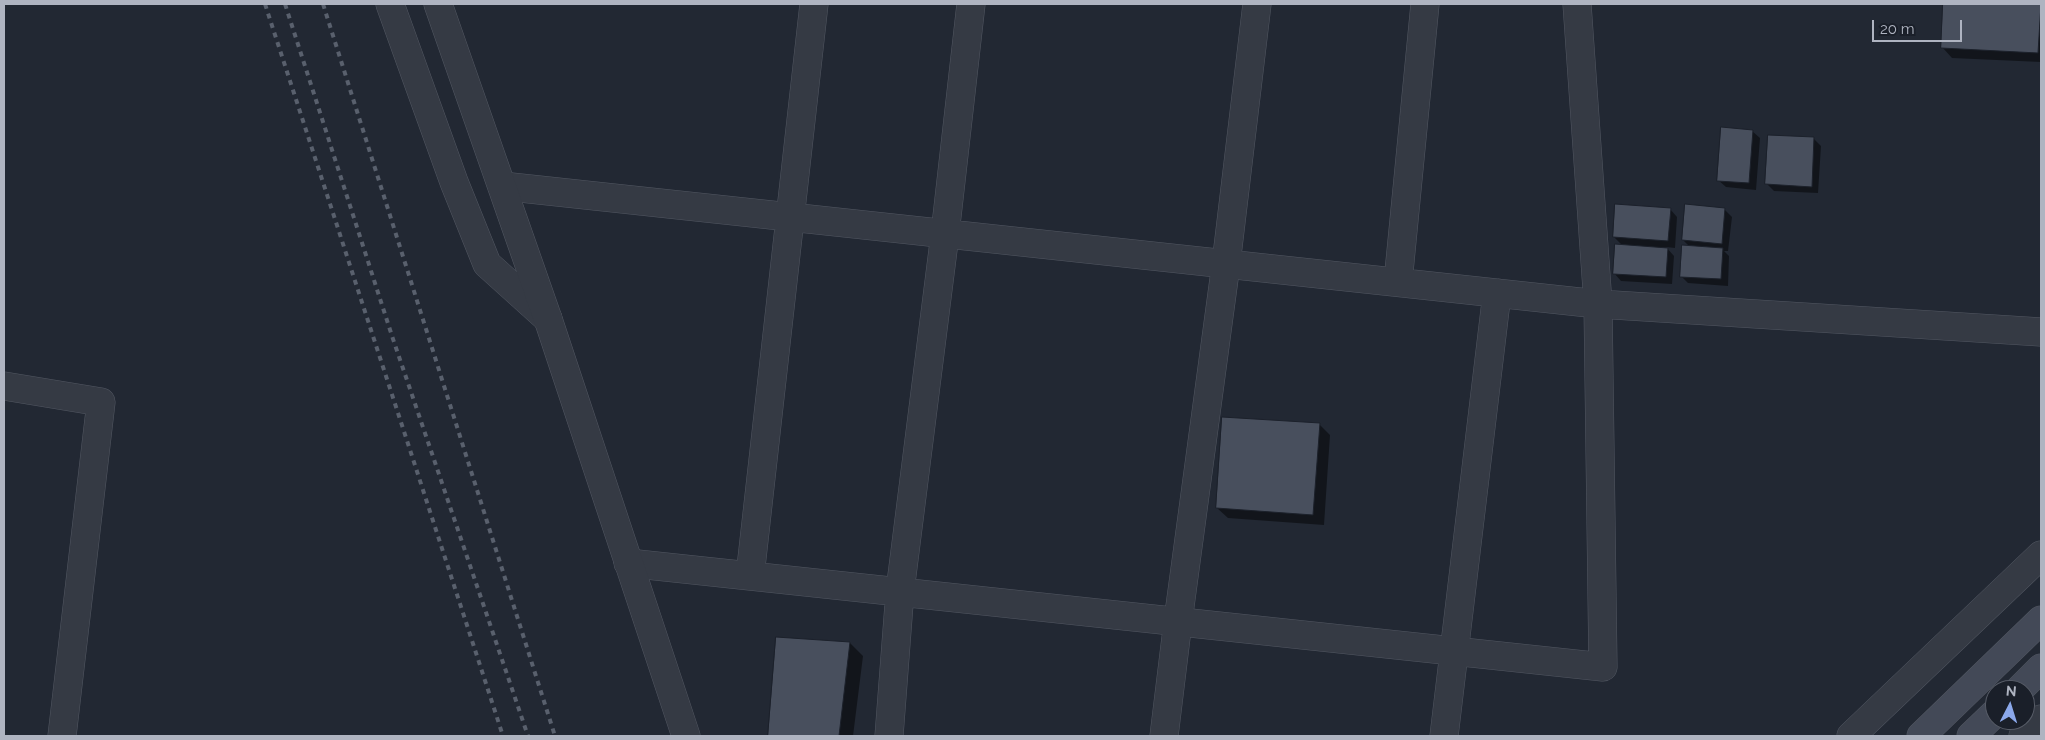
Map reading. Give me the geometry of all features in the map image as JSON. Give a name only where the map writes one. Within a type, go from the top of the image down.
[{"type":"main road","points":[[1921,736],[2041,620]]},
{"type":"main road","points":[[2029,680],[2041,668]]},
{"type":"main road","points":[[1971,736],[1985,723]]},
{"type":"street","points":[[390,4],[454,182],[487,264],[548,319]]},
{"type":"street","points":[[438,4],[548,319],[686,736]]},
{"type":"street","points":[[750,576],[814,4]]},
{"type":"street","points":[[888,736],[900,592],[945,234],[971,4]]},
{"type":"street","points":[[1164,736],[1226,264],[1257,4]]},
{"type":"street","points":[[1398,282],[1425,4]]},
{"type":"street","points":[[628,563],[1603,667],[1598,304],[1577,4]]},
{"type":"street","points":[[502,186],[1598,304],[2041,332]]},
{"type":"street","points":[[1444,736],[1497,293]]},
{"type":"street","points":[[4,386],[101,402],[62,736]]},
{"type":"street","points":[[1851,736],[2041,556]]},
{"type":"street","points":[[2023,736],[2041,719]]},
{"type":"building","points":[[1943,4],[2041,4],[2038,53],[1941,48]]},
{"type":"building","points":[[1721,127],[1753,130],[1749,183],[1717,181]]},
{"type":"building","points":[[1768,135],[1814,137],[1812,187],[1765,184]]},
{"type":"building","points":[[1615,204],[1671,208],[1668,241],[1613,237]]},
{"type":"building","points":[[1685,204],[1725,208],[1722,244],[1682,240]]},
{"type":"building","points":[[1615,244],[1668,248],[1666,277],[1613,274]]},
{"type":"building","points":[[1682,245],[1723,248],[1721,279],[1680,277]]},
{"type":"building","points":[[1222,417],[1320,423],[1313,515],[1216,508]]},
{"type":"building","points":[[776,637],[850,642],[839,736],[768,736]]},
{"type":"railway","points":[[265,4],[503,736]]},
{"type":"railway","points":[[285,4],[393,339],[528,736]]},
{"type":"railway","points":[[323,4],[555,736]]}]
